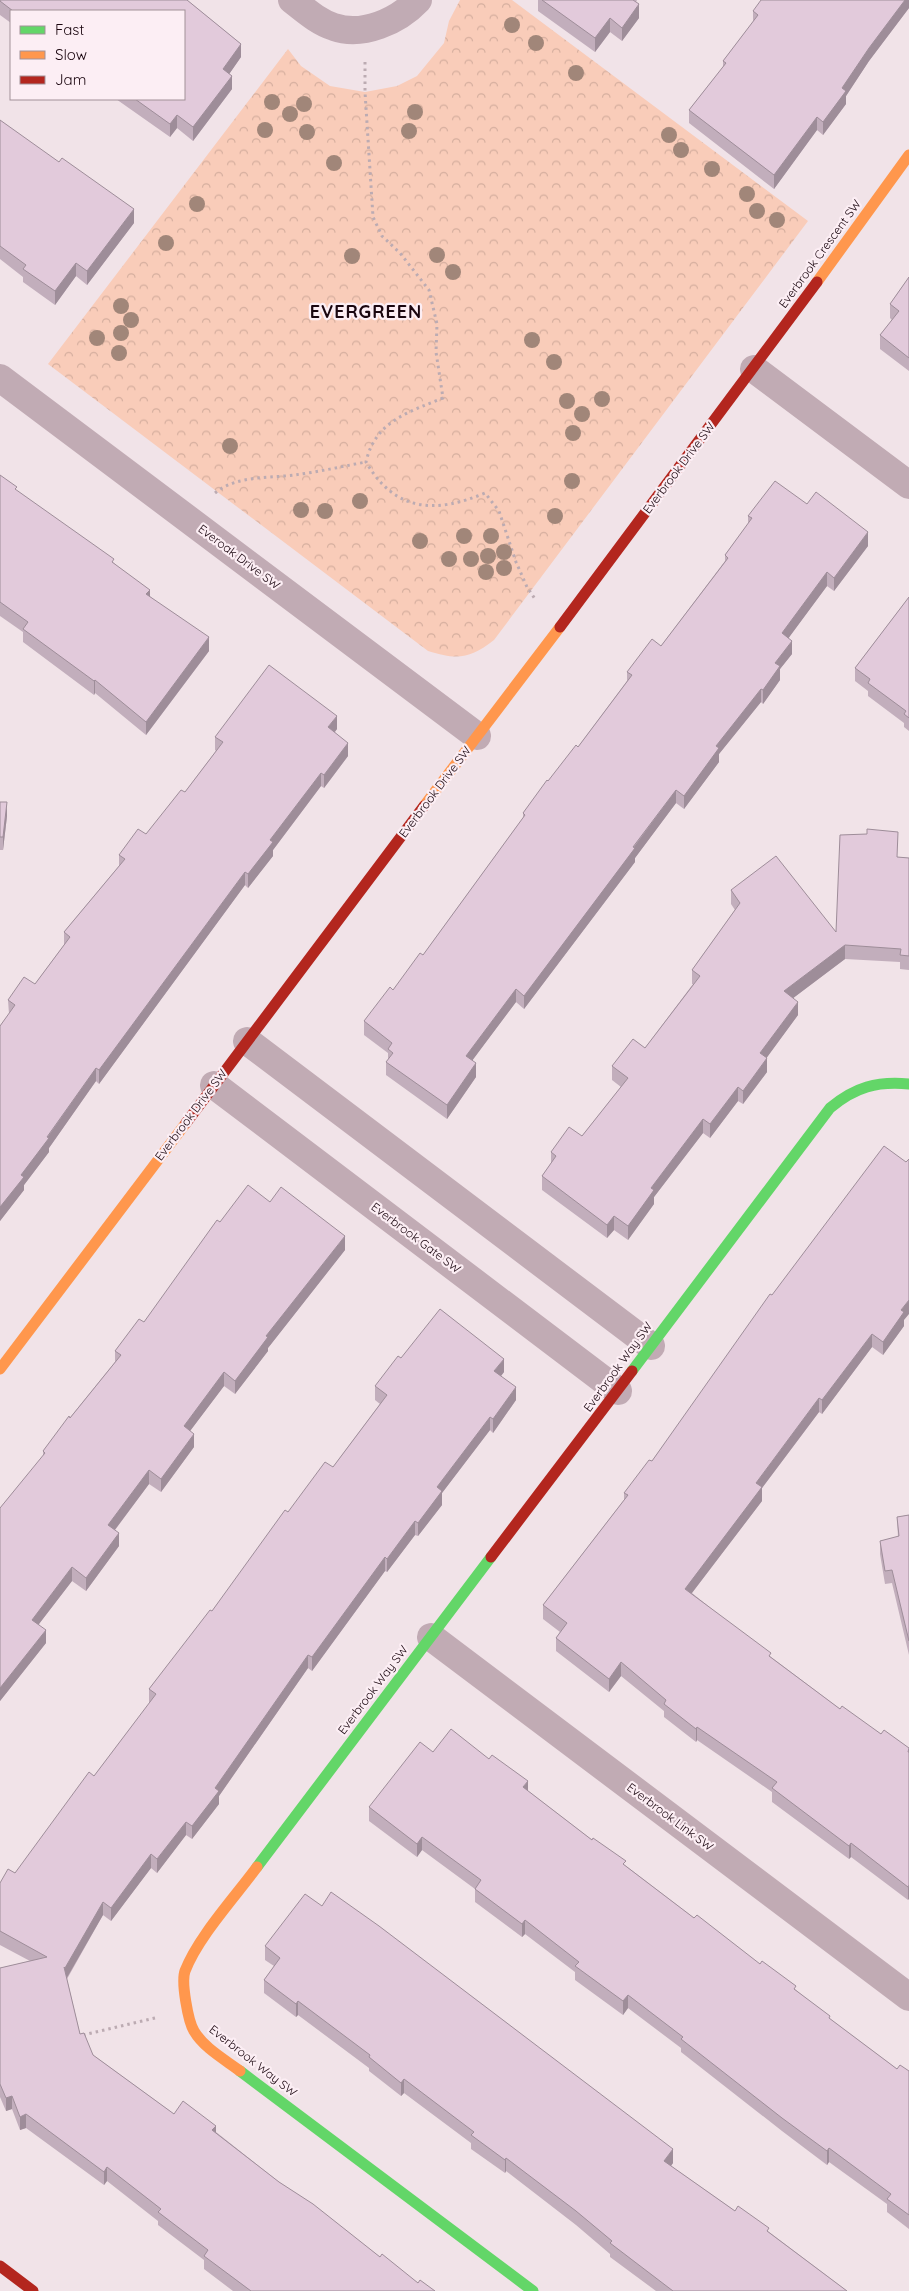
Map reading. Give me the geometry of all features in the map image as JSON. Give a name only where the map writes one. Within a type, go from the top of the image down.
[{"type":"street","points":[[292,0],[316,18],[334,27],[348,30],[365,29],[380,25],[403,13],[418,0]]},
{"type":"street","name":"Everbrook Crescent SW","points":[[754,369],[909,154]]},
{"type":"street","points":[[754,369],[909,486]]},
{"type":"street","name":"Everbrook Drive SW","points":[[0,1369],[754,369]]},
{"type":"street","name":"Everoak Drive SW","points":[[0,378],[477,736]]},
{"type":"street","points":[[247,1041],[651,1346]]},
{"type":"street","name":"Everbrook Way SW","points":[[532,2291],[204,2044],[193,2030],[187,2012],[184,1973],[198,1946],[830,1108],[846,1093],[866,1084],[880,1082],[909,1084]]},
{"type":"street","name":"Everbrook Gate SW","points":[[214,1085],[618,1391]]},
{"type":"street","name":"Everbrook Link SW","points":[[431,1637],[909,1997]]},
{"type":"street","points":[[0,2266],[33,2291]]},
{"type":"path","points":[[365,29],[364,92],[373,217],[382,236],[400,254],[428,290],[437,324],[436,352],[443,398],[388,424],[376,435],[369,448],[366,462],[375,478],[397,498],[420,504],[443,506],[462,502],[485,492],[498,511],[516,562],[527,587],[535,599]]},
{"type":"path","points":[[215,494],[223,486],[236,482],[301,474],[366,462]]},
{"type":"path","points":[[77,2036],[187,2012]]},
{"type":"green space","points":[[460,0],[512,0],[808,221],[494,640],[470,654],[447,656],[428,651],[48,364],[288,49],[301,66],[330,86],[365,92],[397,86],[417,76],[444,43],[449,21]]},
{"type":"building","points":[[187,0],[241,44],[223,69],[232,76],[193,127],[177,115],[170,124],[136,100],[185,100],[185,10],[12,10],[0,1]]},
{"type":"building","points":[[542,0],[633,0],[639,4],[622,28],[610,18],[595,38]]},
{"type":"building","points":[[761,0],[905,0],[842,88],[846,91],[823,122],[817,117],[774,175],[689,110],[726,63],[723,61],[758,15],[753,11]]},
{"type":"building","points":[[0,120],[59,162],[62,158],[134,209],[87,271],[76,263],[55,291],[23,269],[26,265],[0,246]]},
{"type":"building","points":[[909,277],[909,358],[880,335],[899,311],[890,304]]},
{"type":"building","points":[[0,475],[17,487],[15,489],[114,559],[112,562],[150,590],[146,594],[209,637],[146,722],[95,680],[23,629],[28,622],[0,602]]},
{"type":"building","points":[[775,481],[807,504],[816,492],[868,532],[834,578],[827,572],[782,633],[792,641],[775,663],[780,666],[763,690],[761,689],[716,746],[719,748],[684,796],[676,790],[524,996],[516,989],[466,1056],[476,1063],[447,1105],[386,1062],[393,1053],[388,1049],[392,1043],[364,1021],[390,987],[393,990],[420,953],[423,955],[525,815],[523,813],[547,780],[576,745],[578,747],[632,675],[627,672],[652,639],[661,646],[728,558],[725,555],[752,518],[748,516]]},
{"type":"building","points":[[909,597],[909,718],[904,714],[906,711],[868,683],[870,679],[855,668]]},
{"type":"building","points":[[269,665],[337,716],[328,727],[348,743],[324,775],[321,773],[270,840],[273,842],[248,874],[245,872],[99,1070],[96,1068],[47,1137],[49,1138],[21,1175],[24,1177],[0,1207],[0,1026],[15,1005],[8,1000],[24,977],[35,984],[70,937],[64,932],[125,859],[119,855],[138,829],[146,834],[181,790],[185,792],[223,742],[215,737]]},
{"type":"building","points":[[0,802],[7,802],[3,837],[0,837]]},
{"type":"building","points":[[867,829],[898,832],[897,857],[909,858],[909,956],[900,955],[901,949],[845,945],[784,991],[798,1002],[760,1053],[767,1058],[743,1091],[738,1087],[710,1124],[703,1119],[651,1188],[654,1190],[628,1226],[614,1216],[607,1225],[542,1176],[556,1156],[551,1152],[569,1127],[582,1136],[628,1078],[612,1066],[633,1039],[645,1048],[700,976],[692,970],[740,903],[731,890],[776,856],[836,932],[840,835],[867,834]]},
{"type":"building","points":[[884,1146],[906,1162],[909,1159],[909,1300],[901,1310],[904,1312],[883,1342],[872,1334],[822,1400],[819,1398],[756,1483],[762,1487],[685,1589],[771,1653],[769,1656],[840,1709],[842,1706],[881,1734],[884,1730],[909,1748],[908,1887],[851,1843],[849,1846],[772,1788],[777,1782],[697,1727],[696,1729],[664,1704],[666,1700],[621,1662],[609,1679],[556,1638],[567,1623],[543,1605],[628,1495],[624,1493],[649,1460],[652,1461],[770,1294],[772,1295]]},
{"type":"building","points":[[248,1185],[270,1202],[281,1187],[345,1236],[266,1336],[268,1337],[235,1381],[224,1372],[184,1426],[194,1434],[161,1479],[149,1470],[108,1525],[119,1533],[86,1578],[72,1567],[32,1620],[46,1630],[0,1688],[0,1508],[45,1453],[43,1451],[69,1416],[70,1418],[121,1355],[115,1351],[139,1319],[144,1322],[217,1220],[220,1222]]},
{"type":"building","points":[[440,1309],[504,1359],[494,1371],[516,1387],[493,1419],[490,1417],[437,1487],[442,1491],[418,1523],[415,1521],[387,1559],[385,1557],[312,1657],[308,1655],[215,1788],[219,1791],[192,1826],[186,1822],[157,1859],[151,1854],[111,1908],[103,1902],[64,1967],[80,2034],[84,2033],[93,2055],[174,2114],[183,2101],[216,2126],[212,2130],[279,2182],[313,2204],[380,2257],[382,2254],[418,2283],[420,2280],[435,2291],[251,2291],[204,2256],[208,2250],[158,2212],[161,2209],[107,2167],[104,2172],[26,2114],[20,2117],[12,2096],[6,2098],[0,2084],[0,1968],[47,1957],[0,1931],[0,1883],[8,1869],[15,1873],[89,1772],[94,1776],[156,1694],[149,1689],[210,1610],[212,1611],[285,1510],[288,1512],[325,1462],[333,1467],[387,1395],[375,1386],[398,1356],[401,1358]]},
{"type":"building","points":[[909,1515],[909,1641],[892,1570],[885,1571],[880,1541],[899,1536],[897,1517]]},
{"type":"building","points":[[451,1729],[489,1759],[492,1755],[528,1781],[523,1787],[592,1840],[593,1838],[626,1861],[623,1864],[694,1918],[697,1915],[760,1964],[762,1961],[796,1986],[794,1989],[830,2016],[829,2018],[897,2069],[900,2065],[909,2071],[909,2215],[887,2199],[891,2194],[829,2148],[827,2151],[782,2118],[681,2039],[683,2037],[628,1995],[623,2001],[575,1966],[579,1962],[525,1920],[522,1924],[475,1889],[481,1880],[422,1837],[417,1844],[369,1807],[420,1742],[433,1752]]},
{"type":"building","points":[[331,1892],[379,1926],[673,2149],[664,2161],[735,2211],[738,2206],[769,2228],[767,2231],[847,2291],[673,2291],[610,2243],[612,2241],[576,2211],[506,2158],[505,2160],[471,2135],[474,2132],[404,2079],[401,2083],[369,2057],[370,2055],[298,2001],[296,2004],[264,1980],[280,1958],[265,1946],[305,1894],[322,1906]]},
{"type":"traffic: fast","points":[[632,1371],[830,1108],[848,1095],[867,1087],[897,1083],[909,1084]]},
{"type":"traffic: fast","points":[[257,1867],[491,1557]]},
{"type":"traffic: fast","points":[[240,2071],[533,2291]]},
{"type":"traffic: slow","points":[[817,282],[909,155]]},
{"type":"traffic: slow","points":[[424,806],[560,627]]},
{"type":"traffic: slow","points":[[0,1369],[186,1123]]},
{"type":"traffic: slow","points":[[240,2071],[209,2048],[194,2031],[186,2001],[184,1976],[191,1958],[208,1931],[257,1867]]},
{"type":"traffic: jam","points":[[560,627],[817,282]]},
{"type":"traffic: jam","points":[[186,1123],[424,806]]},
{"type":"traffic: jam","points":[[491,1557],[632,1371]]},
{"type":"traffic: jam","points":[[0,2266],[33,2291]]},
{"type":"district","name":"EVERGREEN","points":[[366,312]]}]
